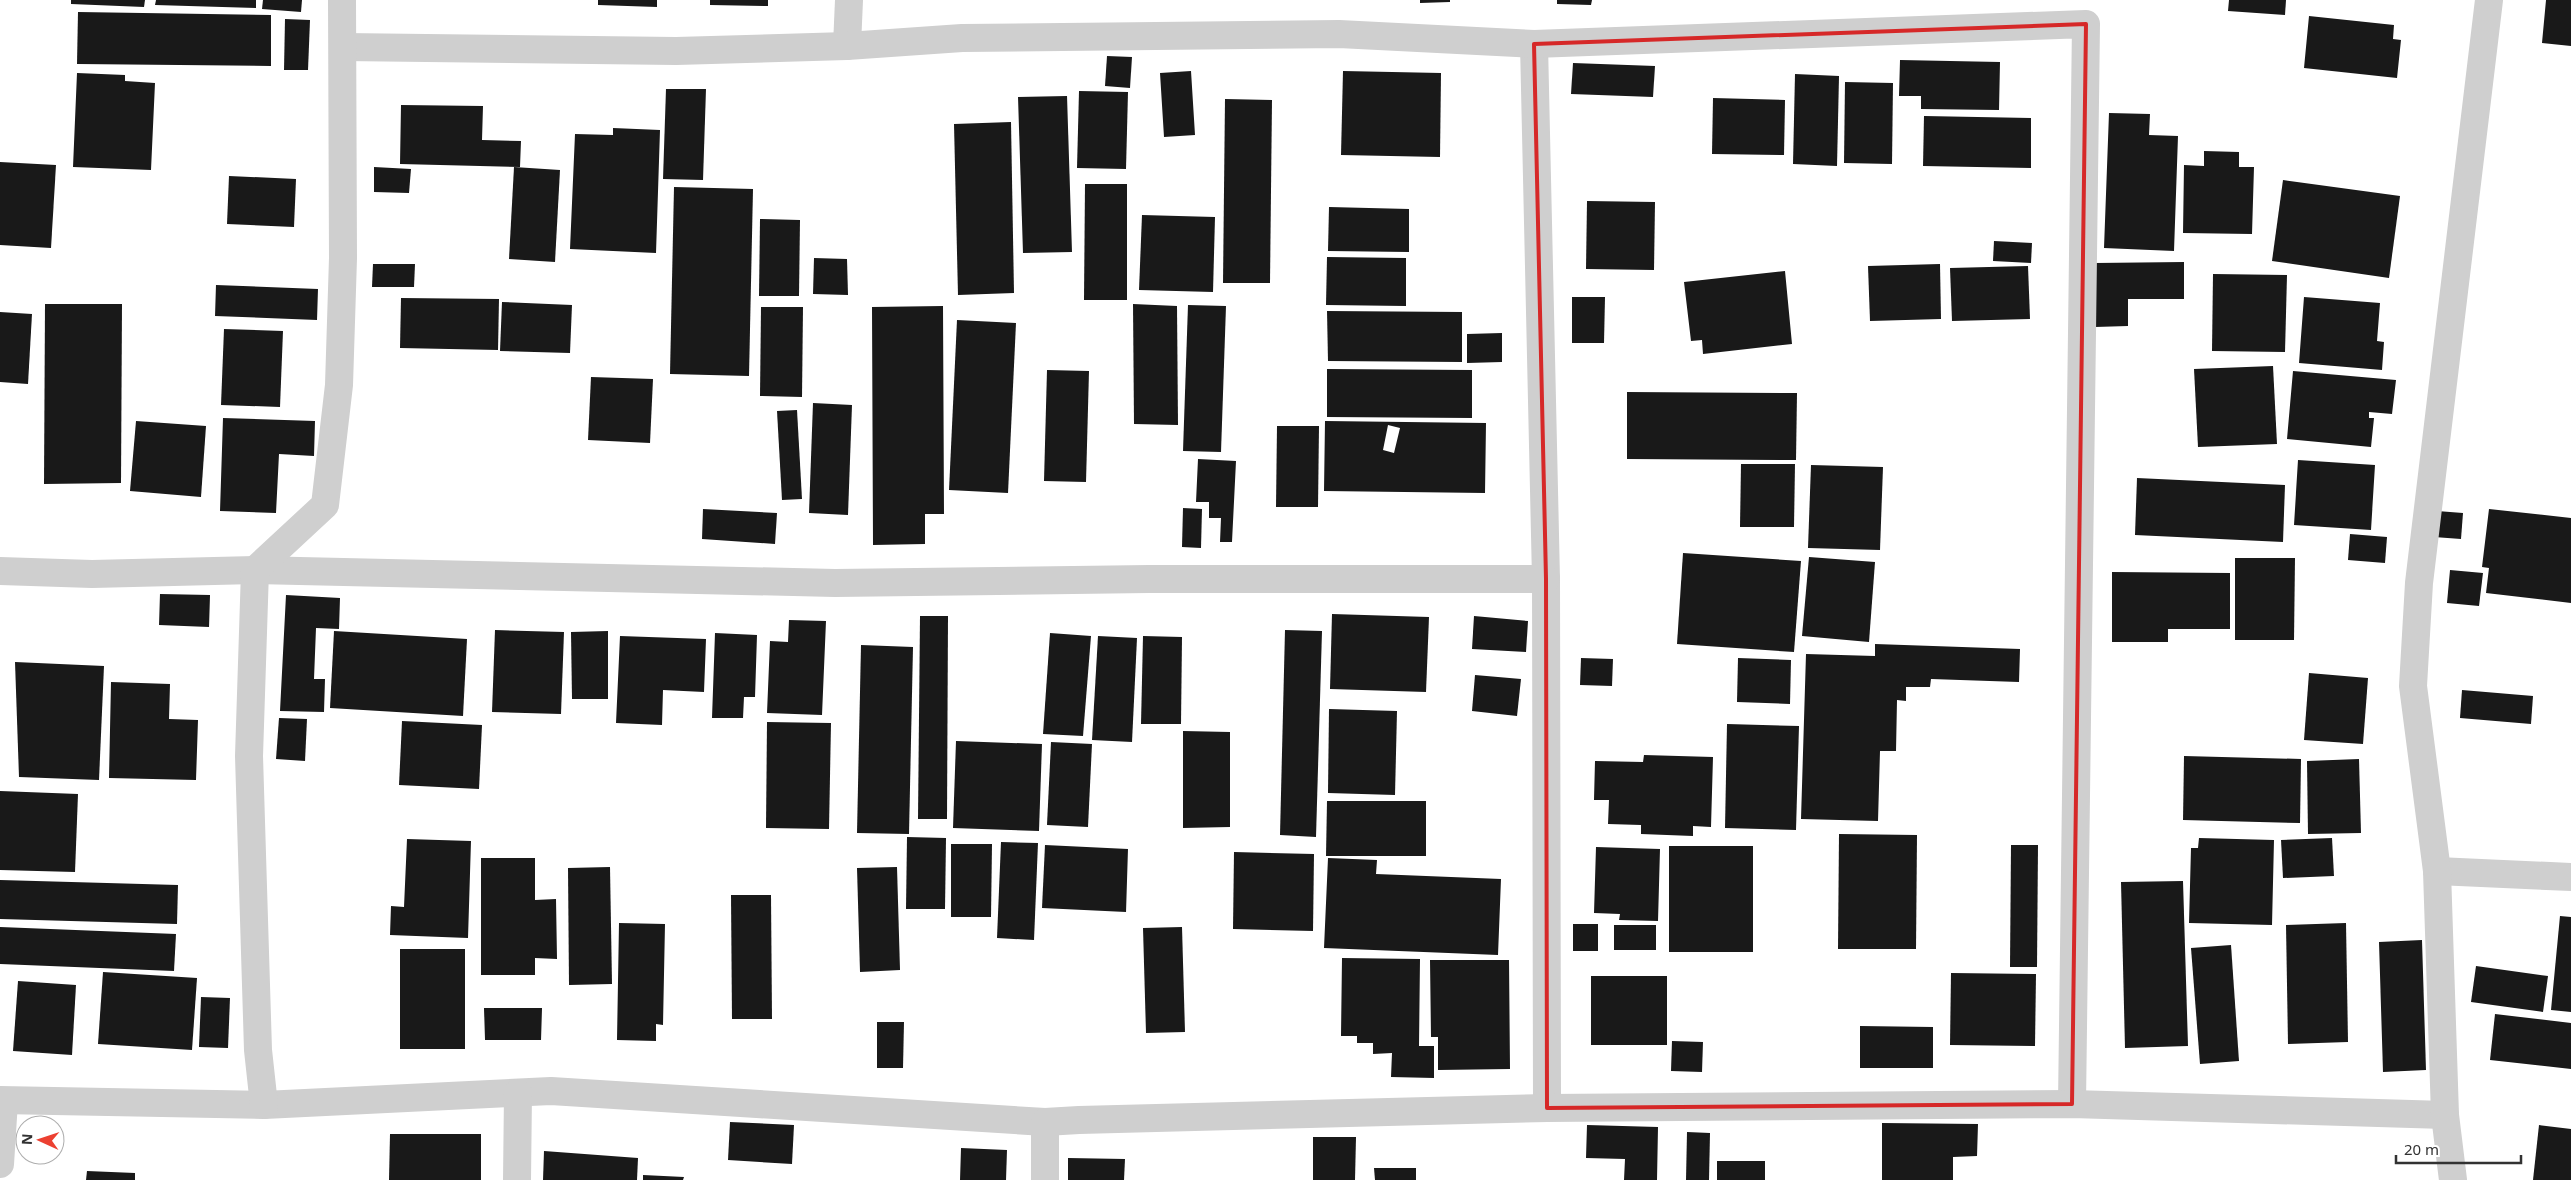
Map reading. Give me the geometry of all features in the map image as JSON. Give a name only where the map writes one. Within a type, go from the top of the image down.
[{"type":"street","points":[[264,1104],[258,1050],[249,756],[255,570],[325,505],[339,385],[343,258],[342,0]]},
{"type":"street","points":[[847,46],[849,0]]},
{"type":"street","points":[[2453,1180],[2444,1116],[2437,871],[2413,686],[2419,583],[2489,0]]},
{"type":"street","points":[[343,48],[676,51],[847,46],[962,38],[1339,34],[1534,44],[2086,24],[2072,1104]]},
{"type":"street","points":[[1534,44],[1546,579],[1547,1108]]},
{"type":"street","points":[[0,571],[92,574],[255,570],[835,583],[1149,579],[1546,579]]},
{"type":"street","points":[[2437,871],[2571,877]]},
{"type":"street","points":[[0,1164],[2,1100],[264,1104],[551,1091],[1045,1122],[1547,1108],[2072,1104],[2444,1116]]},
{"type":"street","points":[[517,1180],[518,1093]]},
{"type":"street","points":[[1045,1122],[1045,1180]]},
{"type":"highlighted area","points":[[2086,24],[2072,1104],[1547,1108],[1546,579],[1534,44]]},
{"type":"building","points":[[71,0],[145,0],[144,7],[71,4]]},
{"type":"building","points":[[156,0],[256,0],[256,8],[155,5]]},
{"type":"building","points":[[263,0],[302,0],[301,12],[262,9]]},
{"type":"building","points":[[598,0],[657,0],[657,7],[598,5]]},
{"type":"building","points":[[710,0],[768,0],[768,6],[710,5]]},
{"type":"building","points":[[1420,0],[1450,0],[1450,2],[1420,3]]},
{"type":"building","points":[[1557,0],[1592,0],[1591,5],[1557,4]]},
{"type":"building","points":[[2229,0],[2286,0],[2285,15],[2228,11]]},
{"type":"building","points":[[2546,0],[2571,0],[2571,46],[2542,43]]},
{"type":"building","points":[[78,12],[271,15],[271,66],[77,64]]},
{"type":"building","points":[[2309,16],[2394,25],[2393,39],[2401,40],[2397,78],[2304,68]]},
{"type":"building","points":[[285,19],[310,20],[308,70],[284,70]]},
{"type":"building","points":[[1107,56],[1132,57],[1130,88],[1105,86]]},
{"type":"building","points":[[1900,60],[2000,62],[1999,110],[1921,109],[1921,96],[1899,96]]},
{"type":"building","points":[[1573,63],[1655,66],[1653,97],[1571,94]]},
{"type":"building","points":[[1191,71],[1195,135],[1164,137],[1160,73]]},
{"type":"building","points":[[1343,71],[1441,73],[1440,157],[1341,155]]},
{"type":"building","points":[[77,73],[125,75],[125,81],[155,83],[151,170],[73,167]]},
{"type":"building","points":[[1795,74],[1839,76],[1837,166],[1793,164]]},
{"type":"building","points":[[1845,82],[1893,83],[1892,164],[1844,163]]},
{"type":"building","points":[[666,89],[706,89],[703,180],[663,179]]},
{"type":"building","points":[[1079,91],[1128,92],[1126,169],[1077,168]]},
{"type":"building","points":[[1067,96],[1072,252],[1023,253],[1018,97]]},
{"type":"building","points":[[1713,98],[1785,100],[1784,155],[1712,154]]},
{"type":"building","points":[[1225,99],[1272,100],[1270,283],[1223,283]]},
{"type":"building","points":[[401,105],[483,106],[482,140],[521,141],[520,167],[400,164]]},
{"type":"building","points":[[2109,113],[2150,114],[2149,135],[2178,136],[2174,251],[2104,248]]},
{"type":"building","points":[[1924,116],[2031,118],[2031,168],[1923,166]]},
{"type":"building","points":[[1011,122],[1014,293],[958,295],[954,124]]},
{"type":"building","points":[[613,128],[660,130],[656,253],[570,249],[575,134],[613,135]]},
{"type":"building","points":[[2204,151],[2239,152],[2239,167],[2254,167],[2252,234],[2183,233],[2184,165],[2204,166]]},
{"type":"building","points":[[0,162],[56,165],[51,248],[0,245]]},
{"type":"building","points":[[374,167],[411,169],[409,193],[374,192]]},
{"type":"building","points":[[514,167],[560,170],[555,262],[509,259]]},
{"type":"building","points":[[229,176],[296,179],[294,227],[227,224]]},
{"type":"building","points":[[2283,180],[2400,196],[2389,278],[2272,261]]},
{"type":"building","points":[[1085,184],[1127,184],[1127,300],[1084,300]]},
{"type":"building","points":[[674,187],[753,189],[749,376],[670,374]]},
{"type":"building","points":[[1587,201],[1655,202],[1654,270],[1586,269]]},
{"type":"building","points":[[1329,207],[1409,209],[1409,252],[1328,251]]},
{"type":"building","points":[[1142,215],[1215,217],[1213,292],[1139,290]]},
{"type":"building","points":[[760,219],[800,220],[799,296],[759,296]]},
{"type":"building","points":[[1994,241],[2032,243],[2031,263],[1993,261]]},
{"type":"building","points":[[1327,257],[1406,258],[1406,306],[1326,305]]},
{"type":"building","points":[[814,258],[847,259],[848,295],[813,294]]},
{"type":"building","points":[[2184,262],[2184,299],[2128,299],[2128,326],[2095,327],[2095,263]]},
{"type":"building","points":[[373,264],[415,264],[414,287],[372,287]]},
{"type":"building","points":[[1940,264],[1941,319],[1870,321],[1868,266]]},
{"type":"building","points":[[2028,266],[2030,319],[1952,321],[1950,268]]},
{"type":"building","points":[[1785,271],[1792,344],[1703,354],[1702,340],[1691,341],[1684,282]]},
{"type":"building","points":[[2213,274],[2287,275],[2285,352],[2212,351]]},
{"type":"building","points":[[216,285],[318,289],[317,320],[215,316]]},
{"type":"building","points":[[1572,297],[1605,297],[1604,343],[1572,343]]},
{"type":"building","points":[[2304,297],[2380,303],[2377,341],[2384,342],[2382,370],[2299,363]]},
{"type":"building","points":[[401,298],[499,299],[498,350],[400,348]]},
{"type":"building","points":[[502,302],[572,305],[570,353],[500,351]]},
{"type":"building","points":[[45,304],[122,304],[121,483],[44,484]]},
{"type":"building","points":[[1133,304],[1177,306],[1178,425],[1134,424]]},
{"type":"building","points":[[1188,305],[1226,306],[1221,452],[1183,451]]},
{"type":"building","points":[[943,306],[944,514],[925,514],[925,544],[873,545],[872,307]]},
{"type":"building","points":[[761,307],[803,307],[802,397],[760,396]]},
{"type":"building","points":[[1327,311],[1462,312],[1462,362],[1328,361]]},
{"type":"building","points":[[0,312],[32,314],[28,384],[0,382]]},
{"type":"building","points":[[957,320],[1016,323],[1008,493],[949,490]]},
{"type":"building","points":[[224,329],[283,331],[280,407],[221,405]]},
{"type":"building","points":[[1502,333],[1502,362],[1467,363],[1467,334]]},
{"type":"building","points":[[2273,366],[2277,444],[2198,447],[2194,369]]},
{"type":"building","points":[[1327,369],[1472,370],[1472,418],[1327,417]]},
{"type":"building","points":[[1047,370],[1089,371],[1086,482],[1044,481]]},
{"type":"building","points":[[2293,371],[2396,380],[2392,414],[2369,412],[2369,418],[2374,418],[2371,447],[2287,439]]},
{"type":"building","points":[[591,377],[653,379],[650,443],[588,440]]},
{"type":"building","points":[[1627,392],[1797,393],[1796,460],[1627,459]]},
{"type":"building","points":[[813,403],[852,405],[848,515],[809,513]]},
{"type":"building","points":[[797,410],[802,499],[782,500],[777,411]]},
{"type":"building","points":[[223,418],[315,421],[314,456],[279,454],[276,513],[220,511]]},
{"type":"building","points":[[136,421],[206,426],[201,497],[130,491]]},
{"type":"building","points":[[1325,421],[1486,423],[1485,493],[1324,491]],"holes":[[[1388,425],[1400,428],[1394,453],[1383,450]]]},
{"type":"building","points":[[1277,426],[1319,426],[1318,507],[1276,507]]},
{"type":"building","points":[[1198,459],[1236,461],[1232,542],[1220,542],[1221,518],[1209,518],[1209,502],[1196,502]]},
{"type":"building","points":[[2298,460],[2375,465],[2371,530],[2294,525]]},
{"type":"building","points":[[1741,464],[1795,464],[1794,527],[1740,527]]},
{"type":"building","points":[[1811,465],[1883,467],[1880,550],[1808,548]]},
{"type":"building","points":[[2137,478],[2285,485],[2283,542],[2135,535]]},
{"type":"building","points":[[1183,508],[1202,509],[1201,548],[1182,547]]},
{"type":"building","points":[[703,509],[777,513],[775,544],[702,539]]},
{"type":"building","points":[[2489,509],[2571,518],[2571,603],[2486,593],[2489,568],[2482,567]]},
{"type":"building","points":[[2437,511],[2463,513],[2461,539],[2434,537]]},
{"type":"building","points":[[2350,534],[2387,537],[2385,563],[2348,560]]},
{"type":"building","points":[[1683,553],[1801,561],[1794,652],[1677,644]]},
{"type":"building","points":[[1809,557],[1875,562],[1869,642],[1802,636]]},
{"type":"building","points":[[2235,558],[2295,558],[2294,640],[2235,640]]},
{"type":"building","points":[[2450,570],[2483,573],[2479,606],[2447,603]]},
{"type":"building","points":[[2112,572],[2230,573],[2230,629],[2168,629],[2168,642],[2112,642]]},
{"type":"building","points":[[160,594],[210,595],[209,627],[159,625]]},
{"type":"building","points":[[286,595],[340,598],[339,629],[316,628],[314,679],[325,679],[324,712],[280,711]]},
{"type":"building","points":[[1332,614],[1429,617],[1426,692],[1330,689]]},
{"type":"building","points":[[920,616],[948,616],[947,819],[918,819]]},
{"type":"building","points":[[1474,616],[1528,621],[1526,652],[1472,649]]},
{"type":"building","points":[[789,620],[826,621],[822,715],[767,713],[770,641],[788,642]]},
{"type":"building","points":[[495,630],[564,632],[561,714],[492,712]]},
{"type":"building","points":[[1285,630],[1322,631],[1316,837],[1280,835]]},
{"type":"building","points":[[334,631],[467,639],[463,716],[330,708]]},
{"type":"building","points":[[608,631],[608,699],[572,699],[571,632]]},
{"type":"building","points":[[715,633],[757,635],[755,697],[744,697],[743,718],[712,718]]},
{"type":"building","points":[[1050,633],[1091,636],[1083,736],[1043,734]]},
{"type":"building","points":[[620,636],[706,639],[704,692],[663,690],[662,725],[616,723]]},
{"type":"building","points":[[1098,636],[1137,638],[1132,742],[1092,740]]},
{"type":"building","points":[[1143,636],[1182,637],[1181,724],[1141,724]]},
{"type":"building","points":[[1875,644],[2020,649],[2019,682],[1931,679],[1930,687],[1906,687],[1906,701],[1897,700],[1896,751],[1880,751],[1878,821],[1801,819],[1806,654],[1875,656]]},
{"type":"building","points":[[861,645],[913,647],[909,834],[857,833]]},
{"type":"building","points":[[1581,658],[1613,659],[1612,686],[1580,685]]},
{"type":"building","points":[[1738,658],[1791,660],[1790,704],[1737,702]]},
{"type":"building","points":[[15,662],[104,666],[99,780],[19,777]]},
{"type":"building","points":[[2309,673],[2368,678],[2363,744],[2304,740]]},
{"type":"building","points":[[1475,675],[1521,679],[1517,716],[1472,711]]},
{"type":"building","points":[[111,682],[170,684],[169,719],[198,720],[196,780],[109,778]]},
{"type":"building","points":[[2462,690],[2533,696],[2531,724],[2460,718]]},
{"type":"building","points":[[1329,709],[1397,711],[1395,795],[1328,793]]},
{"type":"building","points":[[279,718],[307,719],[305,761],[276,759]]},
{"type":"building","points":[[402,721],[482,725],[479,789],[399,785]]},
{"type":"building","points":[[767,722],[831,723],[829,829],[766,828]]},
{"type":"building","points":[[1727,724],[1799,726],[1796,830],[1725,828]]},
{"type":"building","points":[[1183,731],[1230,732],[1230,827],[1183,828]]},
{"type":"building","points":[[956,741],[1042,744],[1039,831],[953,828]]},
{"type":"building","points":[[1051,742],[1092,744],[1088,827],[1047,825]]},
{"type":"building","points":[[1644,755],[1713,757],[1711,827],[1693,826],[1693,836],[1641,834],[1641,825],[1608,824],[1609,800],[1594,800],[1595,761],[1643,762]]},
{"type":"building","points":[[2184,756],[2301,759],[2300,823],[2183,820]]},
{"type":"building","points":[[2359,759],[2361,833],[2308,834],[2307,761]]},
{"type":"building","points":[[0,791],[78,794],[75,872],[0,870]]},
{"type":"building","points":[[1327,801],[1426,801],[1426,856],[1326,856]]},
{"type":"building","points":[[1839,834],[1917,835],[1916,949],[1838,949]]},
{"type":"building","points":[[907,837],[946,838],[945,909],[906,909]]},
{"type":"building","points":[[2199,838],[2274,840],[2272,925],[2189,923],[2191,848],[2198,848]]},
{"type":"building","points":[[2332,838],[2334,876],[2283,878],[2281,840]]},
{"type":"building","points":[[407,839],[471,841],[468,938],[390,935],[391,906],[404,907]]},
{"type":"building","points":[[1001,842],[1038,843],[1034,940],[997,938]]},
{"type":"building","points":[[951,844],[992,844],[991,917],[951,917]]},
{"type":"building","points":[[1045,845],[1128,849],[1126,912],[1042,908]]},
{"type":"building","points":[[2011,845],[2038,845],[2037,967],[2010,967]]},
{"type":"building","points":[[1669,846],[1753,846],[1753,952],[1669,952]]},
{"type":"building","points":[[1596,847],[1660,849],[1658,921],[1619,920],[1620,914],[1594,913]]},
{"type":"building","points":[[1234,852],[1314,854],[1313,931],[1233,929]]},
{"type":"building","points":[[481,858],[535,858],[535,900],[556,899],[557,959],[535,958],[535,975],[481,975]]},
{"type":"building","points":[[1328,858],[1377,860],[1376,874],[1501,879],[1498,955],[1324,948]]},
{"type":"building","points":[[610,867],[612,984],[569,985],[568,868]]},
{"type":"building","points":[[897,867],[900,970],[860,972],[857,868]]},
{"type":"building","points":[[0,880],[178,885],[177,924],[0,919]]},
{"type":"building","points":[[2183,881],[2188,1046],[2125,1048],[2121,882]]},
{"type":"building","points":[[731,895],[771,895],[772,1019],[732,1019]]},
{"type":"building","points":[[2560,916],[2571,917],[2571,1012],[2551,1010]]},
{"type":"building","points":[[619,923],[665,924],[663,1025],[656,1024],[656,1041],[617,1040]]},
{"type":"building","points":[[2346,923],[2348,1042],[2288,1044],[2286,925]]},
{"type":"building","points":[[1573,924],[1598,924],[1598,951],[1573,951]]},
{"type":"building","points":[[1614,925],[1656,925],[1656,950],[1614,950]]},
{"type":"building","points":[[0,927],[176,934],[174,971],[0,964]]},
{"type":"building","points":[[1182,927],[1185,1032],[1146,1033],[1143,928]]},
{"type":"building","points":[[2422,940],[2426,1070],[2383,1072],[2379,942]]},
{"type":"building","points":[[2231,945],[2239,1061],[2200,1064],[2191,948]]},
{"type":"building","points":[[400,949],[465,949],[465,1049],[400,1049]]},
{"type":"building","points":[[1342,958],[1420,959],[1419,1046],[1434,1046],[1434,1078],[1391,1077],[1392,1053],[1373,1054],[1373,1043],[1357,1043],[1357,1036],[1341,1036]]},
{"type":"building","points":[[1430,960],[1509,960],[1510,1069],[1438,1070],[1438,1037],[1431,1037]]},
{"type":"building","points":[[2476,966],[2548,976],[2543,1012],[2471,1002]]},
{"type":"building","points":[[103,972],[197,978],[192,1050],[98,1044]]},
{"type":"building","points":[[1951,973],[2036,974],[2035,1046],[1950,1045]]},
{"type":"building","points":[[1591,976],[1667,976],[1667,1045],[1591,1045]]},
{"type":"building","points":[[18,981],[76,985],[72,1055],[13,1051]]},
{"type":"building","points":[[201,997],[230,998],[228,1048],[199,1047]]},
{"type":"building","points":[[484,1008],[542,1008],[541,1040],[485,1040]]},
{"type":"building","points":[[2495,1014],[2571,1023],[2571,1069],[2490,1060]]},
{"type":"building","points":[[877,1022],[904,1022],[903,1068],[877,1068]]},
{"type":"building","points":[[1860,1026],[1933,1027],[1933,1068],[1860,1068]]},
{"type":"building","points":[[1672,1041],[1703,1042],[1702,1072],[1671,1071]]},
{"type":"building","points":[[730,1122],[794,1125],[792,1164],[728,1160]]},
{"type":"building","points":[[1882,1123],[1978,1124],[1977,1156],[1953,1157],[1953,1180],[1882,1180]]},
{"type":"building","points":[[1587,1125],[1658,1127],[1657,1180],[1624,1180],[1625,1159],[1586,1158]]},
{"type":"building","points":[[2539,1125],[2571,1129],[2571,1180],[2533,1180]]},
{"type":"building","points":[[1687,1132],[1710,1133],[1709,1180],[1686,1180]]},
{"type":"building","points":[[390,1134],[481,1134],[481,1180],[389,1180]]},
{"type":"building","points":[[1313,1137],[1356,1137],[1355,1180],[1313,1180]]},
{"type":"building","points":[[961,1148],[1007,1150],[1006,1180],[960,1180]]},
{"type":"building","points":[[544,1151],[638,1158],[637,1180],[543,1180]]},
{"type":"building","points":[[1068,1158],[1125,1159],[1124,1180],[1068,1180]]},
{"type":"building","points":[[1717,1161],[1765,1161],[1765,1180],[1717,1180]]},
{"type":"building","points":[[1374,1168],[1416,1168],[1416,1180],[1375,1180]]},
{"type":"building","points":[[87,1171],[135,1173],[135,1180],[86,1180]]},
{"type":"building","points":[[643,1175],[684,1177],[683,1180],[643,1180]]}]
